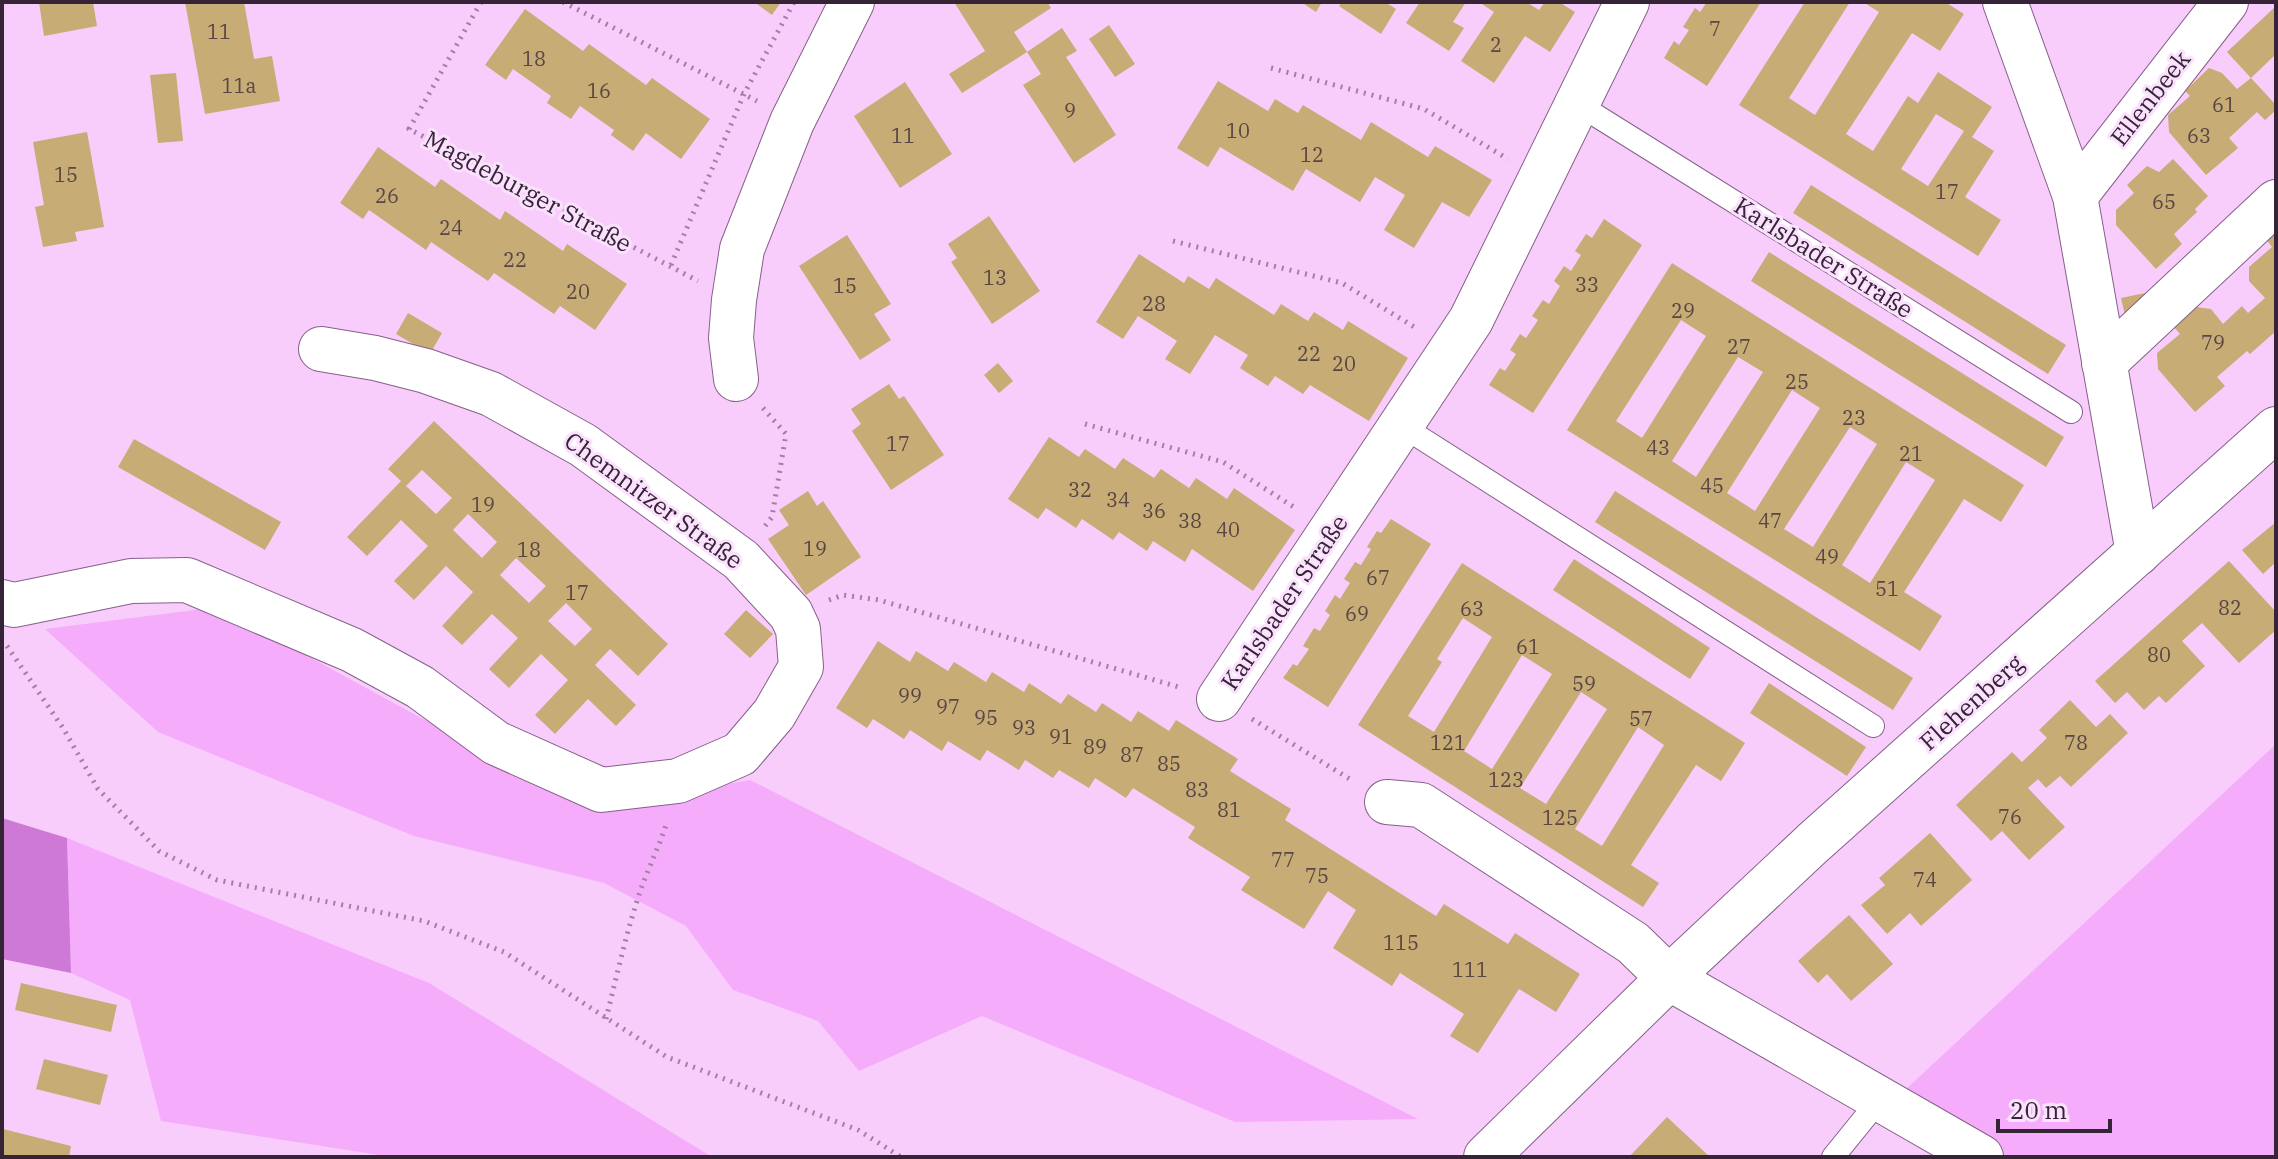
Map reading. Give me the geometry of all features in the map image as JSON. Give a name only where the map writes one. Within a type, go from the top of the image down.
[{"type":"street","points":[[736,379],[731,338],[742,249],[792,122],[852,2]]},
{"type":"street","name":"Karlsbader Straße","points":[[1219,699],[1471,320],[1627,2]]},
{"type":"street","points":[[2005,2],[2075,196],[2138,553]]},
{"type":"street","name":"Ellenbeek","points":[[2075,196],[2226,2]]},
{"type":"street","points":[[2104,363],[2276,202]]},
{"type":"street","name":"Chemnitzer Straße","points":[[2,602],[14,605],[131,581],[187,580],[352,650],[420,687],[496,743],[601,790],[678,781],[740,754],[774,714],[801,667],[798,629],[791,614],[741,560],[583,445],[491,394],[426,371],[321,349]]},
{"type":"street","name":"Flehenberg","points":[[1486,1157],[1813,843],[2276,429]]},
{"type":"street","points":[[1387,802],[1421,805],[1633,943],[1669,978],[1981,1157]]},
{"type":"lane","name":"Karlsbader Straße","points":[[1576,103],[2071,412]]},
{"type":"lane","points":[[1402,426],[1873,726]]},
{"type":"lane","points":[[1833,1157],[1880,1099]]},
{"type":"path","name":"Magdeburger Straße","points":[[481,2],[409,129],[734,300]]},
{"type":"path","points":[[563,2],[744,94],[792,122]]},
{"type":"path","points":[[671,265],[744,94],[794,2]]},
{"type":"path","points":[[1271,68],[1424,109],[1540,177]]},
{"type":"path","points":[[1173,241],[1342,283],[1452,350]]},
{"type":"path","points":[[736,379],[786,434],[772,517],[741,560]]},
{"type":"path","points":[[1085,424],[1223,462],[1331,531]]},
{"type":"path","points":[[843,595],[879,600],[1219,699],[1387,802]]},
{"type":"path","points":[[2,639],[63,728],[98,789],[159,851],[217,880],[424,921],[504,952],[667,1057],[858,1130],[901,1157]]},
{"type":"path","points":[[606,1019],[642,887],[662,840]]},
{"type":"shaded area","points":[[218,607],[588,809],[750,780],[1418,1119],[1235,1122],[982,1016],[859,1071],[818,1021],[733,990],[686,926],[604,883],[414,836],[158,732],[45,629]]},
{"type":"shaded area","points":[[2276,744],[2276,1157],[1979,1157],[1888,1106]]},
{"type":"shaded area","points":[[2,818],[67,838],[71,973],[2,959]]},
{"type":"shaded area","points":[[67,838],[429,983],[712,1157],[392,1157],[161,1121],[130,1000],[71,973]]},
{"type":"building","points":[[39,2],[93,2],[97,26],[44,36]]},
{"type":"building","points":[[185,2],[244,2],[254,59],[272,56],[280,101],[205,114]]},
{"type":"building","points":[[758,2],[781,2],[772,15]]},
{"type":"building","points":[[954,2],[1047,2],[1051,8],[1014,32],[1027,52],[962,93],[949,74],[985,51]]},
{"type":"building","points":[[1301,2],[1322,2],[1316,12]]},
{"type":"building","points":[[1342,2],[1385,2],[1396,9],[1381,34],[1339,6]]},
{"type":"building","points":[[1420,2],[1466,2],[1453,22],[1464,28],[1449,51],[1406,23]]},
{"type":"building","points":[[1479,2],[1526,2],[1539,10],[1545,2],[1559,2],[1575,12],[1550,52],[1525,36],[1494,83],[1461,61],[1494,12]]},
{"type":"building","points":[[1707,2],[1761,2],[1707,86],[1664,58],[1674,41],[1679,45],[1689,30],[1683,27],[1695,8],[1700,12]]},
{"type":"building","points":[[1805,2],[1850,2],[1789,98],[1815,115],[1879,12],[1863,2],[1945,2],[1964,14],[1940,51],[1912,33],[1846,134],[1873,151],[1908,96],[1918,103],[1938,72],[1992,107],[1972,137],[1994,151],[1965,197],[2001,220],[1978,256],[1739,105]],"holes":[[[1936,114],[1964,131],[1928,186],[1901,169]]]},
{"type":"building","points":[[2276,6],[2276,54],[2251,78],[2227,52]]},
{"type":"building","points":[[525,9],[583,51],[589,44],[646,85],[652,78],[710,119],[681,159],[646,133],[633,151],[611,135],[614,130],[580,106],[571,119],[547,103],[551,96],[513,69],[506,80],[485,65]]},
{"type":"building","points":[[1109,25],[1135,64],[1115,77],[1089,39]]},
{"type":"building","points":[[1062,28],[1077,51],[1066,57],[1116,135],[1074,163],[1023,85],[1041,74],[1027,52]]},
{"type":"building","points":[[2209,68],[2222,73],[2237,89],[2251,78],[2276,105],[2276,110],[2265,120],[2257,112],[2229,138],[2238,148],[2206,175],[2169,132],[2168,115],[2190,96],[2185,91]]},
{"type":"building","points":[[176,73],[183,141],[158,143],[150,75]]},
{"type":"building","points":[[1218,81],[1268,111],[1275,99],[1298,113],[1303,105],[1361,140],[1371,122],[1428,157],[1435,146],[1492,180],[1469,217],[1442,202],[1414,248],[1384,230],[1405,195],[1375,177],[1360,202],[1306,169],[1293,191],[1220,147],[1208,167],[1177,148]]},
{"type":"building","points":[[905,82],[952,154],[900,188],[854,116]]},
{"type":"building","points":[[87,132],[104,227],[75,232],[77,241],[43,247],[35,207],[44,205],[33,142]]},
{"type":"building","points":[[378,147],[435,187],[441,179],[500,220],[505,211],[563,251],[567,244],[627,284],[595,330],[560,306],[554,314],[494,273],[488,281],[431,242],[426,250],[369,210],[363,219],[340,203]]},
{"type":"building","points":[[2173,159],[2208,196],[2195,209],[2197,212],[2174,234],[2182,244],[2156,269],[2116,225],[2116,210],[2134,193],[2127,185],[2147,166],[2159,172]]},
{"type":"building","points":[[1811,185],[2066,345],[2048,374],[1793,213]]},
{"type":"building","points":[[989,216],[1040,291],[992,324],[951,262],[957,258],[948,244]]},
{"type":"building","points":[[1604,219],[1642,245],[1533,413],[1489,385],[1500,368],[1505,371],[1516,354],[1510,350],[1520,334],[1526,338],[1538,320],[1532,316],[1543,300],[1549,304],[1560,286],[1554,281],[1564,266],[1571,271],[1581,255],[1575,251],[1586,234],[1592,238]]},
{"type":"building","points":[[2276,230],[2276,331],[2217,377],[2225,386],[2195,412],[2158,369],[2157,353],[2180,334],[2173,326],[2196,307],[2211,309],[2223,324],[2242,306],[2248,313],[2265,298],[2249,281],[2249,267],[2272,247],[2266,239]]},
{"type":"building","points":[[847,235],[891,304],[874,314],[891,340],[860,360],[799,266]]},
{"type":"building","points":[[1769,252],[2064,437],[2046,467],[1751,281]]},
{"type":"building","points":[[1139,254],[1184,283],[1188,276],[1209,289],[1216,278],[1274,315],[1281,304],[1308,321],[1314,312],[1343,330],[1348,321],[1408,358],[1369,421],[1310,385],[1303,394],[1275,376],[1268,386],[1240,368],[1248,355],[1215,335],[1190,374],[1165,359],[1177,341],[1138,316],[1123,339],[1096,322]]},
{"type":"building","points":[[1672,263],[2024,485],[2001,522],[1964,499],[1904,592],[1942,616],[1920,651],[1567,430]],"holes":[[[1681,320],[1706,336],[1642,438],[1616,421]],[[1738,357],[1763,372],[1696,477],[1672,461]],[[1792,390],[1820,408],[1755,511],[1727,493]],[[1850,427],[1877,444],[1813,547],[1784,529]],[[1906,462],[1935,480],[1870,583],[1842,565]]]},
{"type":"building","points":[[2150,292],[2128,328],[2121,298]]},
{"type":"building","points":[[408,313],[442,333],[430,354],[396,334]]},
{"type":"building","points":[[998,363],[1013,381],[999,393],[984,375]]},
{"type":"building","points":[[889,384],[899,399],[904,396],[944,455],[891,490],[852,431],[861,424],[851,409]]},
{"type":"building","points":[[434,421],[668,644],[638,676],[610,649],[595,665],[636,705],[616,726],[588,699],[555,734],[535,715],[568,680],[541,654],[509,688],[489,669],[518,638],[492,614],[462,645],[442,626],[473,592],[446,566],[414,600],[394,581],[428,546],[401,520],[367,556],[347,537],[401,481],[388,469]],"holes":[[[422,470],[452,498],[436,514],[406,486]],[[468,514],[497,542],[482,558],[453,530]],[[516,558],[546,586],[529,603],[500,575]],[[566,603],[592,629],[575,646],[548,621]]]},
{"type":"building","points":[[1049,437],[1079,457],[1085,449],[1115,469],[1123,458],[1154,478],[1161,469],[1189,488],[1196,478],[1227,499],[1234,488],[1295,530],[1253,591],[1192,549],[1185,562],[1153,541],[1147,551],[1119,532],[1113,540],[1082,519],[1076,528],[1046,508],[1038,519],[1008,499]]},
{"type":"building","points":[[134,439],[281,522],[265,550],[118,467]]},
{"type":"building","points":[[808,491],[817,506],[823,501],[861,557],[806,595],[768,539],[789,525],[779,510]]},
{"type":"building","points":[[1615,491],[1913,678],[1893,710],[1595,522]]},
{"type":"building","points":[[1391,519],[1431,544],[1328,707],[1283,678],[1293,664],[1297,666],[1309,649],[1303,646],[1314,628],[1320,631],[1330,615],[1325,611],[1335,595],[1340,599],[1350,583],[1344,579],[1355,562],[1361,565],[1377,531],[1381,533]]},
{"type":"building","points":[[2276,522],[2276,562],[2263,574],[2242,550]]},
{"type":"building","points":[[1574,559],[1710,648],[1690,679],[1553,590]]},
{"type":"building","points":[[2229,561],[2276,612],[2276,630],[2239,663],[2202,623],[2182,641],[2205,666],[2166,703],[2159,696],[2144,710],[2127,692],[2115,703],[2095,681]]},
{"type":"building","points":[[1462,563],[1745,743],[1721,781],[1696,765],[1631,865],[1659,883],[1643,907],[1358,725]],"holes":[[[1463,618],[1492,637],[1434,732],[1408,716],[1442,662],[1437,659]],[[1522,655],[1552,674],[1492,769],[1464,751]],[[1581,692],[1607,709],[1546,804],[1520,788]],[[1638,727],[1664,745],[1602,846],[1575,829]]]},
{"type":"building","points":[[746,610],[773,634],[750,658],[724,634]]},
{"type":"building","points":[[878,641],[910,662],[916,651],[948,671],[954,662],[986,682],[992,672],[1024,692],[1029,683],[1061,704],[1068,694],[1096,712],[1102,703],[1131,722],[1138,711],[1169,731],[1176,720],[1238,759],[1230,771],[1291,809],[1285,820],[1436,916],[1444,904],[1508,944],[1515,933],[1580,974],[1556,1012],[1519,989],[1478,1053],[1450,1036],[1464,1014],[1400,973],[1392,986],[1333,948],[1356,910],[1328,891],[1304,929],[1241,890],[1250,877],[1188,838],[1195,827],[1133,788],[1126,798],[1095,778],[1089,788],[1059,770],[1053,778],[1025,760],[1019,770],[987,750],[980,761],[948,741],[942,751],[910,730],[904,739],[873,719],[867,728],[836,708]]},
{"type":"building","points":[[1769,683],[1866,747],[1847,776],[1750,713]]},
{"type":"building","points":[[2070,700],[2096,727],[2110,714],[2128,733],[2071,787],[2060,776],[2046,788],[2038,779],[2028,788],[2065,827],[2029,860],[2002,831],[1991,841],[1956,805],[2012,752],[2022,762],[2047,738],[2039,730]]},
{"type":"building","points":[[1930,833],[1972,880],[1921,926],[1910,913],[1887,934],[1861,905],[1885,885],[1879,878]]},
{"type":"building","points":[[1849,915],[1893,964],[1851,1001],[1827,974],[1818,983],[1798,961]]},
{"type":"building","points":[[21,983],[117,1005],[111,1032],[15,1010]]},
{"type":"building","points":[[44,1059],[108,1075],[100,1105],[36,1089]]},
{"type":"building","points":[[1667,1117],[1710,1157],[1629,1157]]},
{"type":"building","points":[[3,1129],[71,1146],[69,1157],[2,1157]]}]
